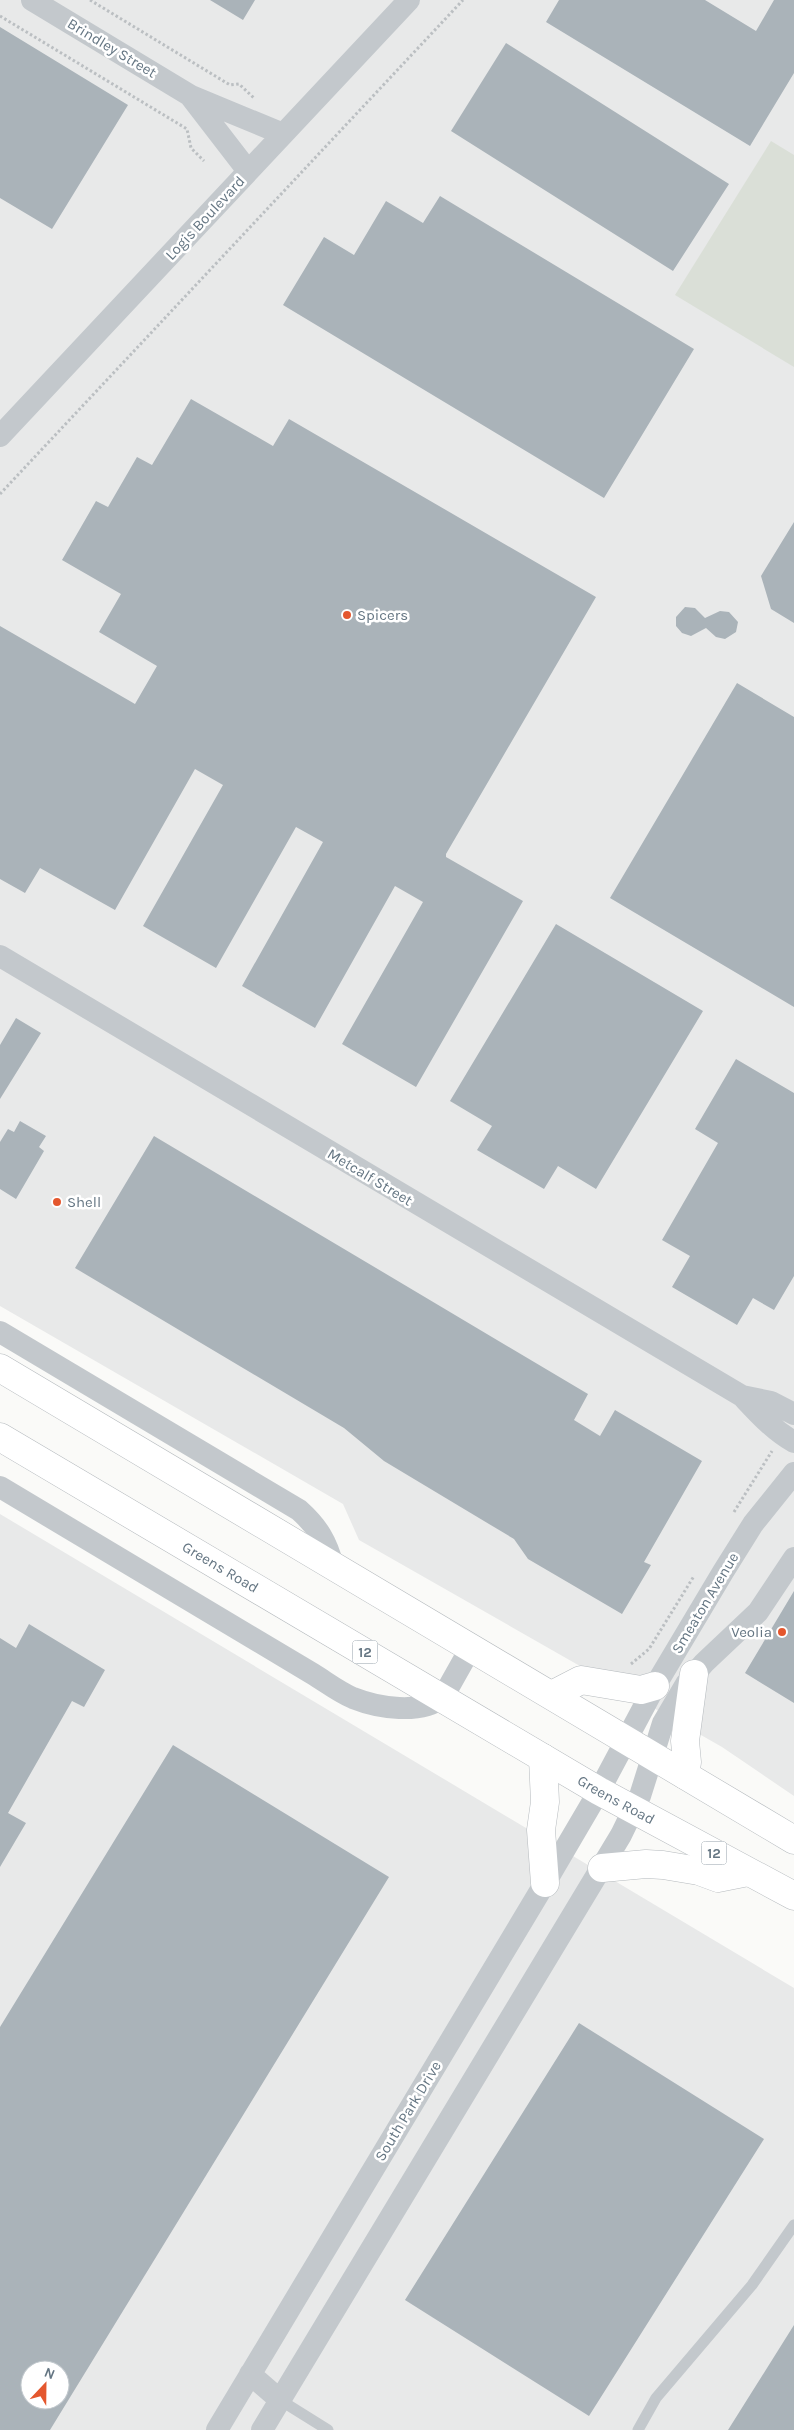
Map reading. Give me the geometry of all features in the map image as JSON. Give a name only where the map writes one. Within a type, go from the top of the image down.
[{"type":"main road","points":[[0,1368],[794,1840]]},
{"type":"main road","name":"Greens Road","points":[[0,1437],[599,1791],[794,1896]]},
{"type":"main road","points":[[685,1774],[687,1762],[685,1741],[694,1674]]},
{"type":"main road","points":[[552,1695],[581,1680],[641,1690],[655,1686]]},
{"type":"main road","points":[[544,1758],[544,1802],[541,1830],[545,1882]]},
{"type":"main road","points":[[602,1868],[646,1864],[663,1865],[699,1871],[718,1878],[748,1872]]},
{"type":"street","name":"Brindley Street","points":[[32,0],[191,96],[283,134]]},
{"type":"street","name":"Logis Boulevard","points":[[0,436],[409,0]]},
{"type":"street","name":"Brindley Street","points":[[191,96],[248,171]]},
{"type":"street","name":"Metcalf Street","points":[[0,956],[742,1396],[760,1416],[788,1438]]},
{"type":"street","points":[[0,1332],[300,1510],[320,1532],[328,1547],[333,1566]]},
{"type":"street","name":"Metcalf Street","points":[[742,1396],[771,1402],[794,1414]]},
{"type":"street","name":"Smeaton Avenue","points":[[599,1791],[655,1686],[753,1524],[794,1473]]},
{"type":"street","points":[[0,1487],[351,1697],[369,1703],[426,1707],[443,1698],[470,1648]]},
{"type":"street","name":"Smeaton Avenue","points":[[634,1810],[663,1723],[694,1674],[758,1612],[794,1558]]},
{"type":"street","name":"South Park Drive","points":[[217,2430],[599,1791]]},
{"type":"street","points":[[262,2430],[602,1868],[634,1810]]},
{"type":"street","points":[[250,2374],[280,2400]]},
{"type":"lane","points":[[638,2430],[656,2398],[752,2285],[794,2225]]},
{"type":"lane","points":[[280,2400],[328,2430]]},
{"type":"path","points":[[90,0],[230,85],[238,84],[259,102]]},
{"type":"path","points":[[0,494],[463,0]]},
{"type":"path","points":[[0,16],[187,129],[191,148],[204,161]]},
{"type":"path","points":[[731,1517],[788,1438]]},
{"type":"path","points":[[625,1667],[649,1649],[695,1575]]},
{"type":"shaded area","points":[[0,0],[794,0],[794,1796],[722,1747],[359,1540],[343,1504],[0,1306]]},
{"type":"shaded area","points":[[771,141],[794,155],[794,367],[675,295]]},
{"type":"shaded area","points":[[0,1514],[794,1988],[794,2430],[0,2430]]},
{"type":"building","points":[[210,0],[255,0],[243,20]]},
{"type":"building","points":[[559,0],[705,0],[756,31],[774,0],[794,0],[794,73],[750,146],[546,22]]},
{"type":"building","points":[[0,27],[128,105],[52,229],[0,198]]},
{"type":"building","points":[[506,43],[729,184],[673,271],[451,131]]},
{"type":"building","points":[[440,196],[694,349],[604,498],[283,305],[324,237],[354,255],[386,201],[423,223]]},
{"type":"building","points":[[191,399],[273,446],[289,419],[596,597],[446,854],[446,857],[523,901],[416,1087],[342,1044],[423,902],[395,886],[315,1028],[242,986],[323,842],[296,827],[216,968],[143,926],[223,785],[195,769],[115,910],[40,868],[25,893],[0,879],[0,626],[135,704],[157,666],[99,632],[121,594],[62,560],[96,501],[108,507],[137,457],[152,465]]},
{"type":"building","points":[[794,522],[794,623],[771,609],[761,576]]},
{"type":"building","points":[[685,607],[695,608],[705,618],[720,611],[729,612],[738,622],[736,632],[725,639],[716,637],[706,628],[691,636],[682,633],[676,626],[676,617]]},
{"type":"building","points":[[737,683],[794,717],[794,1007],[610,898]]},
{"type":"building","points":[[556,924],[703,1011],[596,1189],[558,1166],[544,1189],[477,1150],[492,1126],[450,1101]]},
{"type":"building","points":[[16,1018],[41,1033],[0,1099],[0,1045]]},
{"type":"building","points":[[736,1059],[794,1093],[794,1276],[774,1310],[753,1298],[737,1325],[672,1287],[690,1256],[662,1240],[718,1143],[695,1129]]},
{"type":"building","points":[[20,1121],[46,1136],[39,1147],[44,1151],[16,1199],[0,1189],[0,1142],[8,1129],[14,1132]]},
{"type":"building","points":[[154,1136],[588,1394],[574,1420],[600,1436],[615,1410],[702,1461],[644,1562],[651,1565],[622,1614],[528,1559],[514,1539],[384,1461],[344,1428],[75,1268]]},
{"type":"building","name":"Veolia","points":[[794,1591],[794,1703],[745,1673]]},
{"type":"building","points":[[29,1624],[105,1670],[84,1707],[72,1701],[8,1813],[26,1823],[0,1867],[0,1638],[16,1648]]},
{"type":"building","points":[[173,1745],[389,1877],[70,2397],[70,2360],[20,2360],[20,2410],[62,2410],[50,2430],[0,2430],[0,2027]]},
{"type":"building","points":[[579,2023],[764,2139],[589,2416],[405,2300]]},
{"type":"building","points":[[794,2325],[794,2430],[728,2430]]},
{"type":"place","name":"Spicers","points":[[347,615]]},
{"type":"place","name":"Shell","points":[[57,1202]]},
{"type":"place","name":"Veolia","points":[[782,1632]]}]
